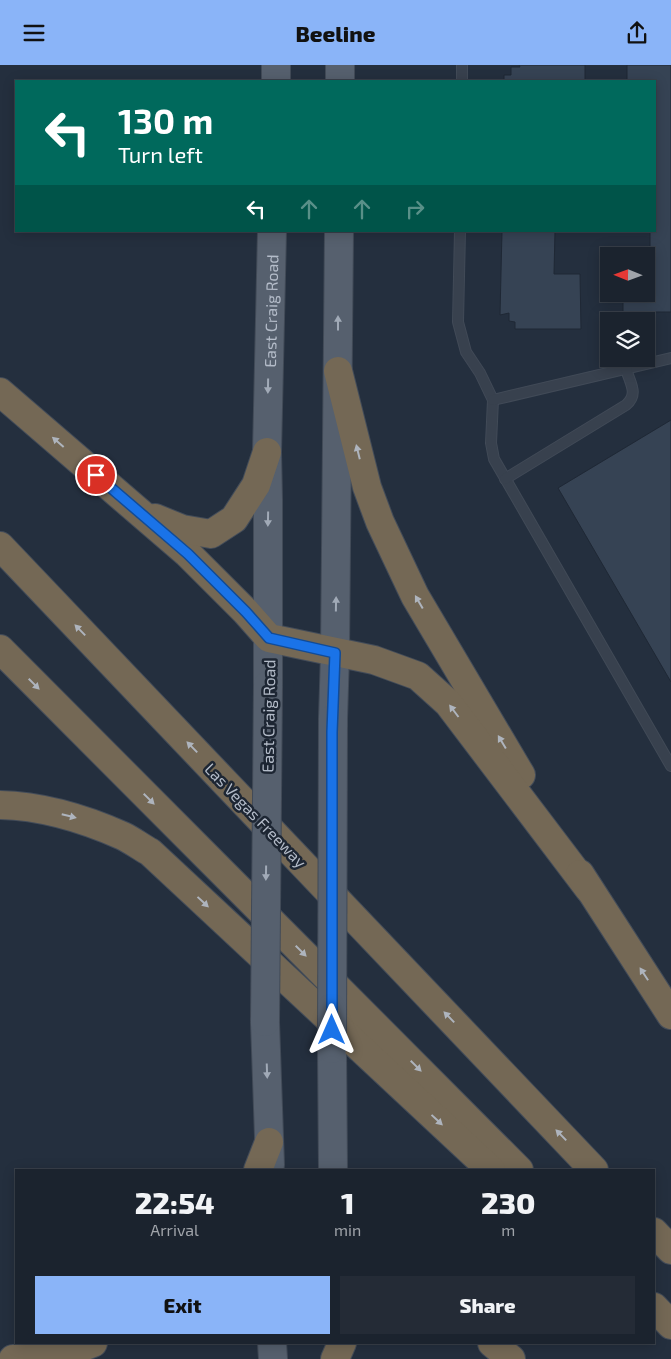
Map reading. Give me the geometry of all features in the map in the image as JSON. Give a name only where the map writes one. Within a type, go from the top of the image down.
[{"type":"highway","points":[[338,371],[367,487],[380,522],[415,596],[589,889],[671,1015]]},
{"type":"highway","points":[[0,392],[188,554],[269,638],[374,660],[418,676],[448,703],[589,889]]},
{"type":"highway","points":[[138,511],[182,529],[211,534],[234,519],[256,485],[267,452]]},
{"type":"highway","name":"Las Vegas Freeway","points":[[0,546],[593,1169]]},
{"type":"highway","points":[[0,649],[518,1169]]},
{"type":"highway","points":[[0,805],[21,805],[76,818],[124,837],[150,852],[490,1169]]},
{"type":"highway","points":[[258,1169],[269,1142]]},
{"type":"highway","points":[[655,1233],[671,1250]]},
{"type":"highway","points":[[655,1308],[671,1325]]},
{"type":"highway","points":[[12,1359],[42,1358],[90,1344]]},
{"type":"highway","points":[[334,1359],[342,1344]]},
{"type":"highway","points":[[493,1344],[512,1359]]},
{"type":"main road","points":[[276,65],[276,80]]},
{"type":"main road","points":[[340,65],[340,80]]},
{"type":"main road","name":"East Craig Road","points":[[270,1169],[265,1022],[269,638],[267,452],[272,232]]},
{"type":"main road","points":[[333,1169],[333,719],[339,232]]},
{"type":"main road","points":[[272,1344],[273,1359]]},
{"type":"main road","points":[[334,1344],[334,1359]]},
{"type":"lane","points":[[462,65],[462,80]]},
{"type":"lane","points":[[460,232],[458,323],[466,352],[480,373],[493,400],[491,443],[494,459],[671,766]]},
{"type":"lane","points":[[493,400],[671,358]]},
{"type":"lane","points":[[505,479],[626,405],[634,394],[626,369]]},
{"type":"building","points":[[519,65],[585,65],[585,80],[504,80],[504,75],[511,75],[511,67],[520,67]]},
{"type":"building","points":[[627,65],[671,65],[671,312],[623,312],[623,303],[655,303],[655,247],[650,247],[650,232],[656,232],[656,80],[627,80]]},
{"type":"building","points":[[502,232],[555,232],[554,274],[580,274],[581,329],[515,329],[515,322],[509,321],[509,313],[500,315]]},
{"type":"building","points":[[671,420],[671,682],[558,488]]},
{"type":"route","points":[[96,475],[188,554],[269,638],[335,653],[332,732],[332,1030]]}]
